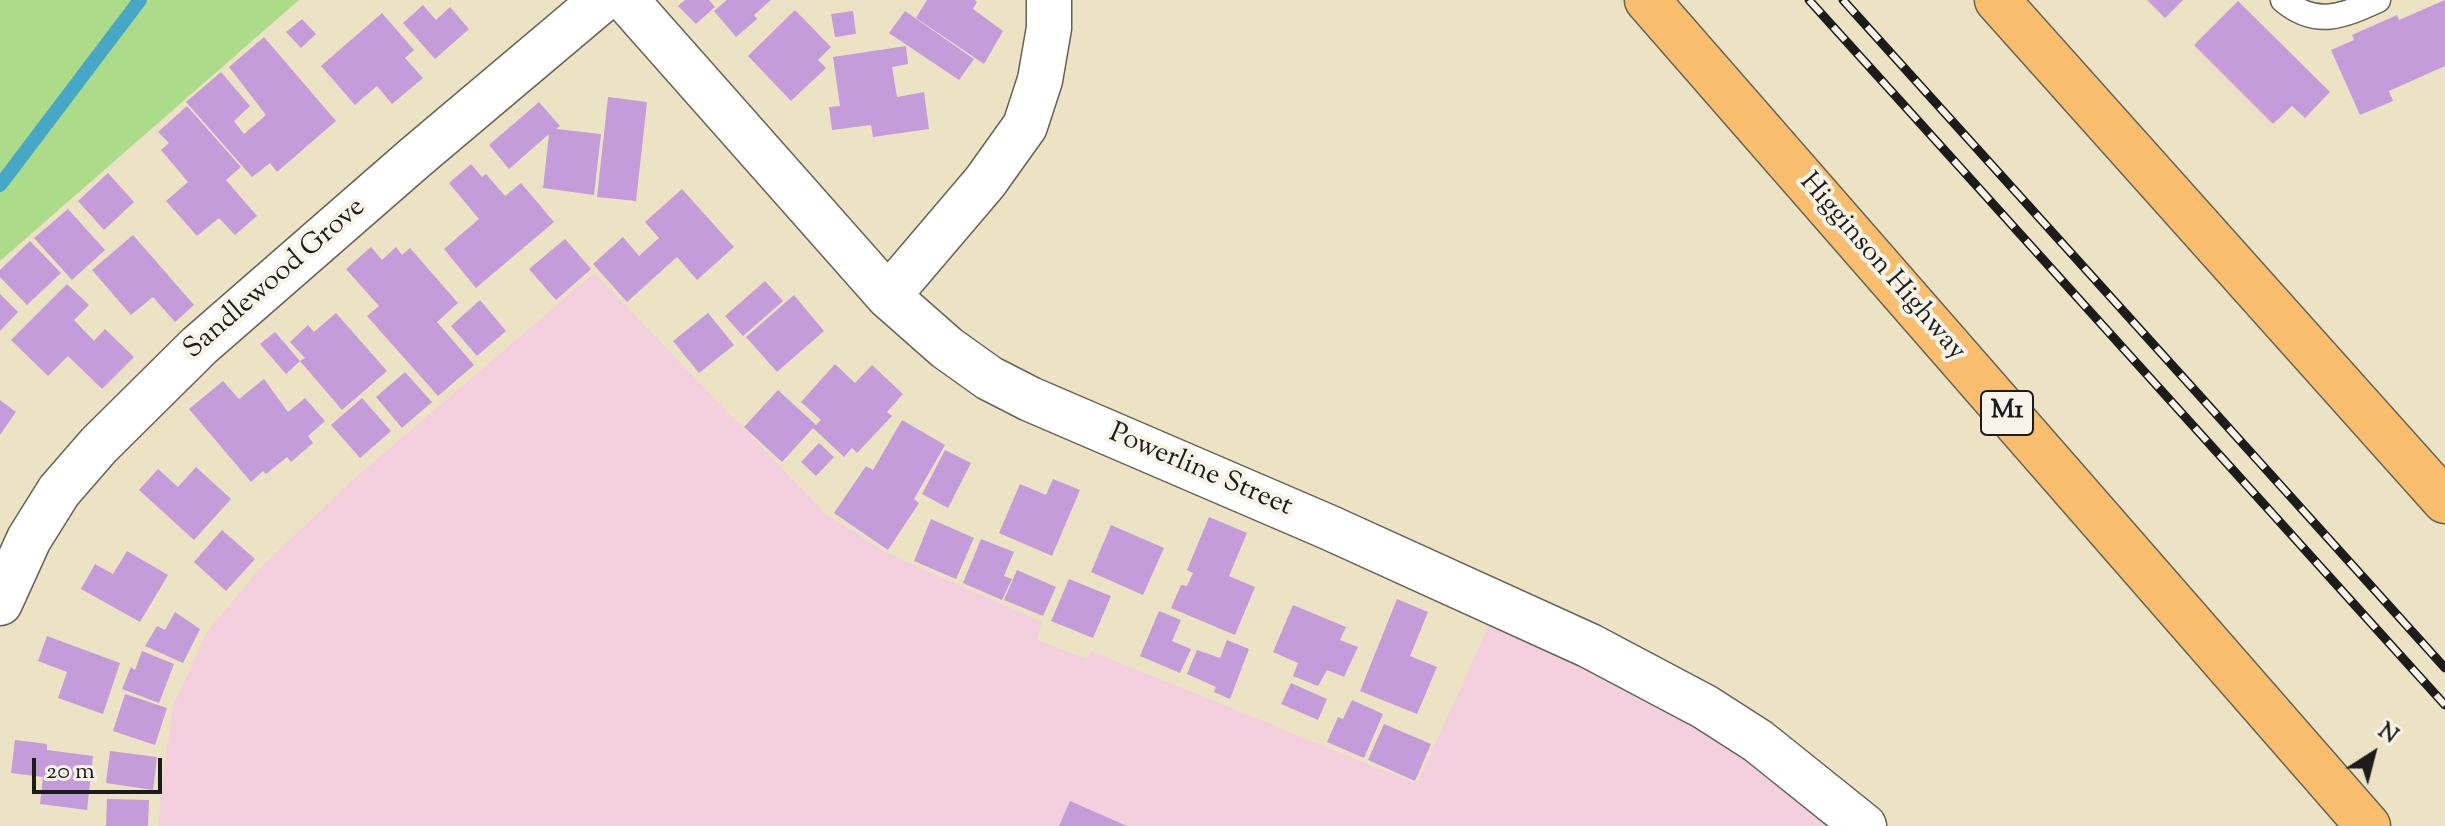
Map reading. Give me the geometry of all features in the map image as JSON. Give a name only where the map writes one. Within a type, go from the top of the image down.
[{"type":"highway","name":"Higginson Highway","points":[[1647,0],[2368,826]]},
{"type":"highway","points":[[1997,0],[2445,501]]},
{"type":"street","name":"Sandlewood Grove","points":[[0,603],[29,539],[59,491],[99,445],[199,346],[602,0]]},
{"type":"street","name":"Powerline Street","points":[[626,0],[888,296],[947,348],[989,378],[1030,399],[1328,527],[1643,673],[1758,741],[1864,826]]},
{"type":"street","points":[[888,296],[985,182],[1025,126],[1040,80],[1049,28],[1049,0]]},
{"type":"lane","points":[[2283,0],[2308,14],[2328,18],[2343,16],[2378,0]]},
{"type":"shaded area","points":[[594,273],[827,515],[887,553],[1042,622],[1037,640],[1087,659],[1091,651],[1417,784],[1499,603],[1869,826],[159,826],[173,706],[207,632],[262,566],[356,477]]},
{"type":"green space","points":[[0,0],[299,0],[0,261]]},
{"type":"building","points":[[685,0],[709,0],[715,7],[696,24],[678,6]]},
{"type":"building","points":[[727,0],[771,0],[754,15],[757,19],[736,37],[714,11]]},
{"type":"building","points":[[927,0],[975,0],[973,9],[1003,31],[984,64],[916,18]]},
{"type":"building","points":[[2147,0],[2183,0],[2165,18]]},
{"type":"building","points":[[2445,0],[2445,66],[2389,91],[2393,101],[2360,115],[2331,50],[2354,40],[2352,35],[2397,15],[2399,20]]},
{"type":"building","points":[[2238,1],[2330,92],[2305,118],[2292,106],[2273,124],[2194,45]]},
{"type":"building","points":[[423,5],[436,20],[450,7],[469,29],[435,59],[403,23]]},
{"type":"building","points":[[795,10],[831,47],[818,60],[826,68],[791,101],[748,56]]},
{"type":"building","points":[[853,11],[856,34],[835,37],[831,14]]},
{"type":"building","points":[[905,11],[974,59],[959,80],[889,33]]},
{"type":"building","points":[[382,13],[414,50],[405,58],[423,78],[392,104],[377,86],[355,105],[321,66]]},
{"type":"building","points":[[302,19],[316,34],[301,48],[286,32]]},
{"type":"building","points":[[264,37],[336,121],[277,172],[270,163],[252,177],[186,102],[221,72],[250,106],[234,121],[244,134],[266,115],[229,67]]},
{"type":"building","points":[[906,46],[908,64],[892,67],[897,97],[924,92],[929,129],[873,137],[871,125],[832,130],[829,107],[840,106],[833,57]]},
{"type":"building","points":[[608,97],[647,102],[636,201],[597,197]]},
{"type":"building","points":[[539,102],[560,126],[556,129],[601,134],[594,195],[543,188],[549,134],[509,169],[489,145]]},
{"type":"building","points":[[187,106],[241,167],[226,180],[257,216],[235,235],[219,218],[197,236],[166,201],[188,182],[161,150],[169,143],[158,132]]},
{"type":"building","points":[[471,164],[482,177],[486,174],[505,196],[521,183],[554,222],[476,288],[444,249],[479,219],[449,183]]},
{"type":"building","points":[[108,173],[134,202],[104,230],[78,201]]},
{"type":"building","points":[[682,189],[734,247],[697,280],[677,257],[627,302],[593,264],[623,237],[639,256],[659,238],[645,222]]},
{"type":"building","points":[[68,209],[105,250],[72,280],[34,238]]},
{"type":"building","points":[[133,235],[194,305],[175,322],[153,297],[131,315],[92,270]]},
{"type":"building","points":[[565,239],[591,269],[556,300],[529,269]]},
{"type":"building","points":[[30,241],[61,273],[27,305],[0,277],[0,270]]},
{"type":"building","points":[[371,247],[382,260],[396,247],[402,255],[410,248],[458,303],[437,322],[474,365],[438,396],[367,316],[379,306],[346,269]]},
{"type":"building","points":[[765,281],[783,301],[743,336],[725,316]]},
{"type":"building","points":[[67,284],[89,305],[74,320],[94,341],[105,329],[134,357],[102,389],[68,356],[48,376],[11,340]]},
{"type":"building","points":[[0,294],[18,312],[0,331]]},
{"type":"building","points":[[794,295],[824,331],[777,372],[746,337]]},
{"type":"building","points":[[480,300],[506,331],[477,356],[451,326]]},
{"type":"building","points":[[336,313],[387,371],[342,410],[300,361],[305,358],[290,342],[308,325],[314,332]]},
{"type":"building","points":[[708,313],[734,345],[699,373],[673,341]]},
{"type":"building","points":[[275,332],[300,361],[286,374],[260,344]]},
{"type":"building","points":[[835,364],[855,383],[872,365],[903,394],[887,412],[892,416],[857,453],[852,448],[844,457],[813,428],[782,462],[744,427],[778,390],[816,425],[821,420],[801,402]]},
{"type":"building","points":[[405,372],[432,402],[402,428],[376,397]]},
{"type":"building","points":[[264,379],[288,412],[305,398],[325,421],[308,436],[313,443],[291,462],[287,457],[251,482],[189,409],[223,381],[239,399]]},
{"type":"building","points":[[362,398],[391,431],[360,458],[331,425]]},
{"type":"building","points":[[0,400],[16,412],[0,435]]},
{"type":"building","points":[[902,420],[945,445],[914,499],[919,503],[888,550],[834,513],[866,466],[873,470]]},
{"type":"building","points":[[819,443],[834,457],[816,476],[801,462]]},
{"type":"building","points":[[945,450],[971,463],[948,508],[922,494]]},
{"type":"building","points":[[196,467],[231,499],[194,540],[139,490],[158,469],[178,487]]},
{"type":"building","points":[[1053,479],[1080,490],[1052,556],[999,533],[1020,484],[1046,495]]},
{"type":"building","points":[[1209,517],[1247,533],[1229,576],[1255,587],[1235,635],[1171,608],[1181,585],[1187,586],[1193,573],[1187,570]]},
{"type":"building","points":[[931,519],[974,538],[956,579],[914,561]]},
{"type":"building","points":[[1111,525],[1164,548],[1143,595],[1091,572]]},
{"type":"building","points":[[222,530],[255,559],[226,591],[194,562]]},
{"type":"building","points":[[981,539],[1014,552],[1004,576],[1012,579],[1002,600],[963,583]]},
{"type":"building","points":[[127,551],[168,575],[140,622],[81,589],[95,564],[113,574]]},
{"type":"building","points":[[1017,570],[1056,587],[1043,616],[1004,600]]},
{"type":"building","points":[[1069,579],[1111,596],[1093,638],[1051,621]]},
{"type":"building","points":[[1397,599],[1428,612],[1410,656],[1437,667],[1417,714],[1360,691]]},
{"type":"building","points":[[1293,605],[1346,627],[1340,640],[1358,647],[1344,677],[1327,670],[1318,686],[1293,676],[1298,663],[1273,652]]},
{"type":"building","points":[[1159,611],[1181,620],[1172,641],[1191,649],[1180,673],[1140,656]]},
{"type":"building","points":[[175,612],[200,629],[183,663],[145,646],[157,626],[165,630]]},
{"type":"building","points":[[47,636],[120,663],[103,714],[58,698],[67,672],[38,661]]},
{"type":"building","points":[[1227,640],[1249,649],[1230,699],[1214,692],[1216,687],[1187,674],[1197,650],[1220,658]]},
{"type":"building","points":[[142,651],[174,664],[159,703],[122,689],[131,667],[135,670]]},
{"type":"building","points":[[1291,683],[1327,699],[1318,720],[1281,704]]},
{"type":"building","points":[[125,694],[167,708],[155,745],[113,731]]},
{"type":"building","points":[[1352,700],[1383,714],[1364,758],[1327,742],[1338,717],[1343,719]]},
{"type":"building","points":[[1384,724],[1431,744],[1415,781],[1368,760]]},
{"type":"building","points":[[15,740],[47,744],[47,750],[93,756],[87,810],[40,804],[43,777],[11,773]]},
{"type":"building","points":[[110,751],[157,757],[153,790],[106,783]]},
{"type":"building","points":[[107,799],[149,800],[148,826],[106,826]]},
{"type":"building","points":[[1070,801],[1127,826],[1059,826]]},
{"type":"waterway","points":[[0,185],[140,0]]},
{"type":"railway","points":[[1809,0],[2445,705]]},
{"type":"railway","points":[[1843,0],[2445,668]]}]
